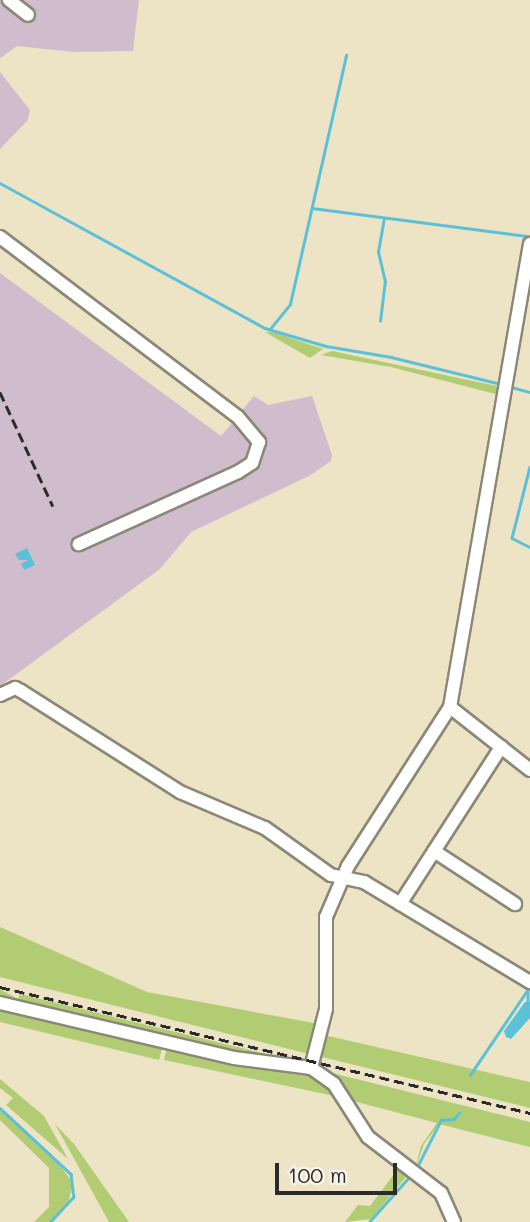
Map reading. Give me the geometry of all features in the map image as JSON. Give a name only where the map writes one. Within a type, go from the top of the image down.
[{"type":"street","points":[[9,0],[28,15]]},
{"type":"street","points":[[0,237],[238,417],[258,442],[252,463],[238,472],[79,544]]},
{"type":"street","points":[[311,1068],[326,1009],[326,917],[344,878],[450,707],[508,386],[530,244]]},
{"type":"street","points":[[0,695],[15,688],[21,691],[180,792],[265,828],[331,875],[364,882],[530,982]]},
{"type":"street","points":[[450,707],[530,770]]},
{"type":"street","points":[[400,904],[501,747]]},
{"type":"street","points":[[434,851],[515,904]]},
{"type":"street","points":[[0,1003],[234,1058],[311,1068],[334,1084],[368,1137],[441,1193],[454,1222]]},
{"type":"shaded area","points":[[0,0],[139,0],[133,51],[74,52],[17,46],[0,58]]},
{"type":"shaded area","points":[[0,72],[30,110],[28,120],[0,149]]},
{"type":"shaded area","points":[[0,273],[221,436],[254,396],[268,405],[312,396],[332,455],[331,461],[309,476],[191,532],[160,569],[0,686]]},
{"type":"green space","points":[[265,332],[273,332],[323,349],[310,358]]},
{"type":"green space","points":[[332,351],[501,387],[499,395],[391,367],[321,355]]},
{"type":"green space","points":[[0,927],[147,992],[319,1024],[313,1055],[0,977]]},
{"type":"green space","points":[[0,989],[18,999],[20,994],[307,1064],[265,1061],[0,1001]]},
{"type":"green space","points":[[0,1007],[163,1045],[159,1060],[0,1022]]},
{"type":"green space","points":[[324,1035],[530,1082],[530,1108],[318,1056]]},
{"type":"green space","points":[[167,1047],[310,1076],[339,1097],[164,1060]]},
{"type":"green space","points":[[320,1070],[530,1122],[530,1147],[439,1124],[424,1144],[415,1169],[421,1146],[437,1123],[353,1101]]},
{"type":"green space","points":[[0,1079],[44,1116],[68,1159],[6,1105],[13,1098],[0,1088]]},
{"type":"green space","points":[[0,1110],[56,1160],[73,1183],[68,1204],[49,1222],[34,1222],[49,1207],[49,1168],[0,1120]]},
{"type":"green space","points":[[55,1124],[74,1144],[129,1222],[109,1222]]},
{"type":"green space","points":[[401,1165],[410,1172],[371,1219],[345,1222],[358,1205],[370,1206]]},
{"type":"water","points":[[27,548],[35,565],[24,570],[21,564],[28,560],[19,560],[15,554]]},
{"type":"water","points":[[525,1002],[530,1002],[530,1018],[511,1039],[506,1037],[504,1031]]},
{"type":"waterway","points":[[270,329],[290,304],[346,55]]},
{"type":"waterway","points":[[0,183],[265,328],[326,346],[391,357],[501,384]]},
{"type":"waterway","points":[[312,208],[528,236]]},
{"type":"waterway","points":[[380,321],[385,282],[378,252],[384,219]]},
{"type":"waterway","points":[[511,387],[530,392]]},
{"type":"waterway","points":[[530,467],[512,538],[530,547]]},
{"type":"waterway","points":[[470,1075],[530,986]]},
{"type":"waterway","points":[[528,988],[528,1002]]},
{"type":"waterway","points":[[0,1108],[71,1174],[74,1197],[51,1222]]},
{"type":"waterway","points":[[416,1169],[441,1120],[454,1119],[459,1113]]},
{"type":"waterway","points":[[369,1222],[411,1175]]},
{"type":"railway","points":[[0,392],[53,506]]},
{"type":"railway","points":[[0,987],[530,1113]]}]
